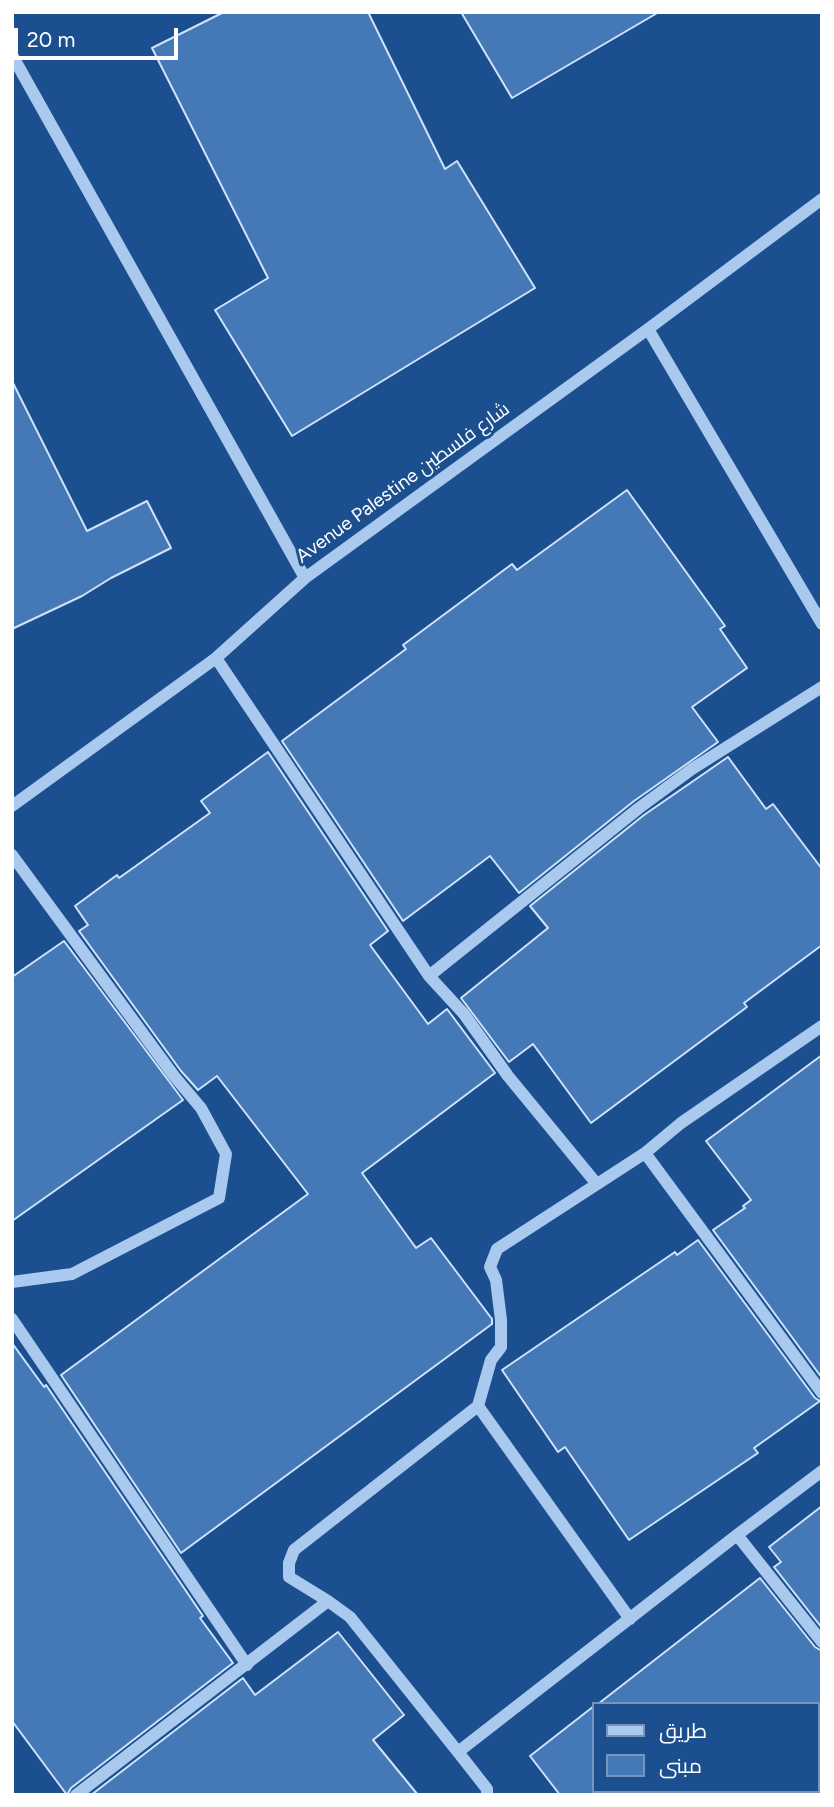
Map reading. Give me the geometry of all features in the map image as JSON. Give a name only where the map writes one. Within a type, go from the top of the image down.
[{"type":"street","points":[[12,55],[305,578]]},
{"type":"street","name":"Avenue Palestine شارع فلسطين","points":[[12,806],[216,657],[305,578],[822,199]]},
{"type":"street","points":[[648,329],[822,625]]},
{"type":"street","points":[[216,657],[429,976],[464,1014],[508,1076],[596,1183]]},
{"type":"street","points":[[429,976],[639,808],[692,769],[822,687]]},
{"type":"street","points":[[12,855],[174,1076],[201,1108],[226,1154],[219,1198],[72,1273],[12,1282]]},
{"type":"street","points":[[487,1795],[487,1789],[350,1617],[289,1577],[289,1563],[294,1550],[478,1406],[491,1360],[501,1347],[496,1280],[490,1267],[497,1249],[645,1153],[681,1123],[822,1026]]},
{"type":"street","points":[[645,1153],[822,1393]]},
{"type":"street","points":[[12,1319],[247,1665]]},
{"type":"street","points":[[478,1406],[630,1619]]},
{"type":"street","points":[[458,1752],[822,1471]]},
{"type":"street","points":[[737,1535],[822,1642]]},
{"type":"street","points":[[76,1795],[328,1601]]},
{"type":"building","points":[[224,12],[368,12],[445,169],[457,161],[535,288],[292,436],[215,310],[268,278],[152,48]]},
{"type":"building","points":[[461,12],[659,12],[512,98]]},
{"type":"building","points":[[12,381],[87,531],[147,501],[171,548],[82,596],[12,629]]},
{"type":"building","points":[[627,490],[725,626],[720,629],[747,668],[692,707],[718,742],[634,801],[519,893],[490,856],[403,921],[282,741],[406,649],[403,645],[512,564],[517,570]]},
{"type":"building","points":[[268,752],[388,931],[370,945],[428,1024],[447,1009],[495,1073],[362,1173],[416,1248],[431,1238],[492,1319],[492,1324],[181,1553],[61,1375],[308,1194],[217,1076],[198,1090],[181,1071],[79,931],[88,925],[75,906],[210,813],[201,801]]},
{"type":"building","points":[[728,757],[766,809],[773,804],[822,869],[822,945],[744,1003],[747,1007],[591,1123],[533,1044],[509,1062],[461,998],[548,928],[530,906],[644,815]]},
{"type":"building","points":[[64,941],[183,1100],[12,1221],[12,977]]},
{"type":"building","points":[[822,1055],[822,1378],[713,1230],[745,1208],[743,1206],[751,1200],[706,1141]]},
{"type":"building","points":[[698,1240],[815,1398],[820,1401],[754,1448],[758,1453],[629,1540],[565,1447],[558,1452],[502,1370],[675,1252],[677,1255]]},
{"type":"building","points":[[12,1343],[44,1387],[46,1385],[203,1616],[200,1618],[233,1663],[71,1788],[67,1795],[12,1721]]},
{"type":"building","points":[[822,1506],[822,1628],[774,1567],[781,1562],[769,1547]]},
{"type":"building","points":[[760,1578],[815,1647],[822,1651],[822,1704],[601,1702]]},
{"type":"building","points":[[338,1632],[404,1715],[373,1740],[418,1795],[91,1795],[243,1678],[255,1695]]},
{"type":"building","points":[[592,1708],[594,1795],[560,1795],[530,1756]]}]
